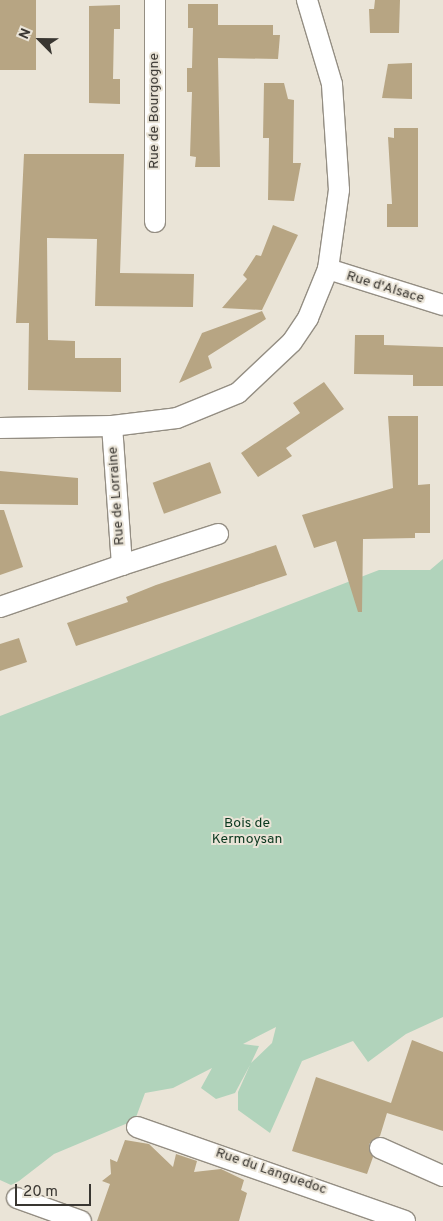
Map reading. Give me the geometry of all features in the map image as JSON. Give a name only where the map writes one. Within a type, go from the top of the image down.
[{"type":"street","name":"Rue de Bourgogne","points":[[154,0],[155,222]]},
{"type":"street","points":[[0,428],[112,426],[177,418],[238,392],[292,342],[308,318],[328,270],[338,217],[339,152],[332,84],[306,0]]},
{"type":"street","name":"Rue d'Alsace","points":[[328,270],[443,305]]},
{"type":"street","name":"Rue de Lorraine","points":[[112,426],[122,565]]},
{"type":"street","name":"Rue de Lorraine","points":[[0,607],[218,534]]},
{"type":"street","name":"Rue du Languedoc","points":[[137,1127],[405,1221]]},
{"type":"street","points":[[380,1148],[443,1176]]},
{"type":"street","points":[[17,1198],[81,1221]]},
{"type":"green space","name":"Bois de Kermoysan","points":[[443,559],[443,1017],[406,1034],[368,1062],[353,1041],[302,1061],[270,1133],[238,1110],[238,1092],[250,1065],[235,1093],[216,1099],[201,1088],[212,1068],[173,1088],[145,1093],[135,1120],[54,1154],[11,1185],[0,1180],[0,716],[379,570],[430,570]],"holes":[[[276,1027],[272,1043],[251,1063],[259,1046],[243,1044]]]},
{"type":"building","points":[[0,0],[36,0],[36,70],[0,70]]},
{"type":"building","points":[[375,0],[400,0],[399,33],[370,33],[369,9],[374,9]]},
{"type":"building","points":[[188,4],[218,4],[218,25],[273,25],[273,35],[280,35],[278,59],[218,58],[220,167],[195,167],[196,157],[190,156],[192,92],[187,92],[187,68],[192,68],[193,28],[188,28]]},
{"type":"building","points":[[120,5],[120,29],[114,29],[113,79],[120,79],[120,104],[89,103],[89,6]]},
{"type":"building","points":[[412,63],[412,99],[382,98],[388,64]]},
{"type":"building","points":[[264,83],[284,83],[288,99],[294,100],[293,163],[301,163],[294,201],[268,200],[269,138],[263,138]]},
{"type":"building","points":[[394,128],[418,128],[418,227],[387,227],[387,204],[392,204],[388,137],[394,138]]},
{"type":"building","points":[[24,154],[124,154],[120,273],[194,274],[193,307],[95,306],[97,239],[47,238],[48,340],[75,341],[75,358],[121,358],[121,392],[28,390],[29,323],[16,323]]},
{"type":"building","points":[[273,225],[298,235],[262,310],[222,308],[247,279],[243,275],[256,255],[261,256]]},
{"type":"building","points":[[262,311],[266,319],[208,356],[212,368],[179,383],[202,333]]},
{"type":"building","points":[[355,335],[384,335],[384,345],[443,347],[443,386],[413,386],[413,375],[354,374]]},
{"type":"building","points":[[324,382],[344,409],[286,448],[292,456],[258,477],[241,453],[300,413],[293,403]]},
{"type":"building","points":[[388,416],[418,416],[418,485],[430,484],[430,533],[415,533],[415,538],[363,539],[362,612],[358,612],[336,541],[314,548],[302,515],[393,488]]},
{"type":"building","points":[[210,462],[221,493],[164,514],[153,483]]},
{"type":"building","points":[[0,471],[78,478],[78,505],[0,504]]},
{"type":"building","points":[[0,510],[4,510],[23,567],[0,575]]},
{"type":"building","points":[[276,545],[287,575],[76,646],[67,623],[128,602],[126,597],[156,585]]},
{"type":"building","points":[[19,638],[27,662],[0,671],[0,644]]},
{"type":"building","points":[[412,1040],[443,1052],[443,1131],[387,1113],[380,1136],[369,1144],[373,1157],[367,1174],[292,1151],[316,1077],[391,1103]]},
{"type":"building","points":[[125,1140],[149,1144],[173,1167],[176,1154],[197,1161],[194,1172],[221,1169],[244,1180],[241,1190],[247,1193],[239,1221],[97,1221],[110,1184],[102,1181],[111,1174],[110,1159],[117,1162]]}]
